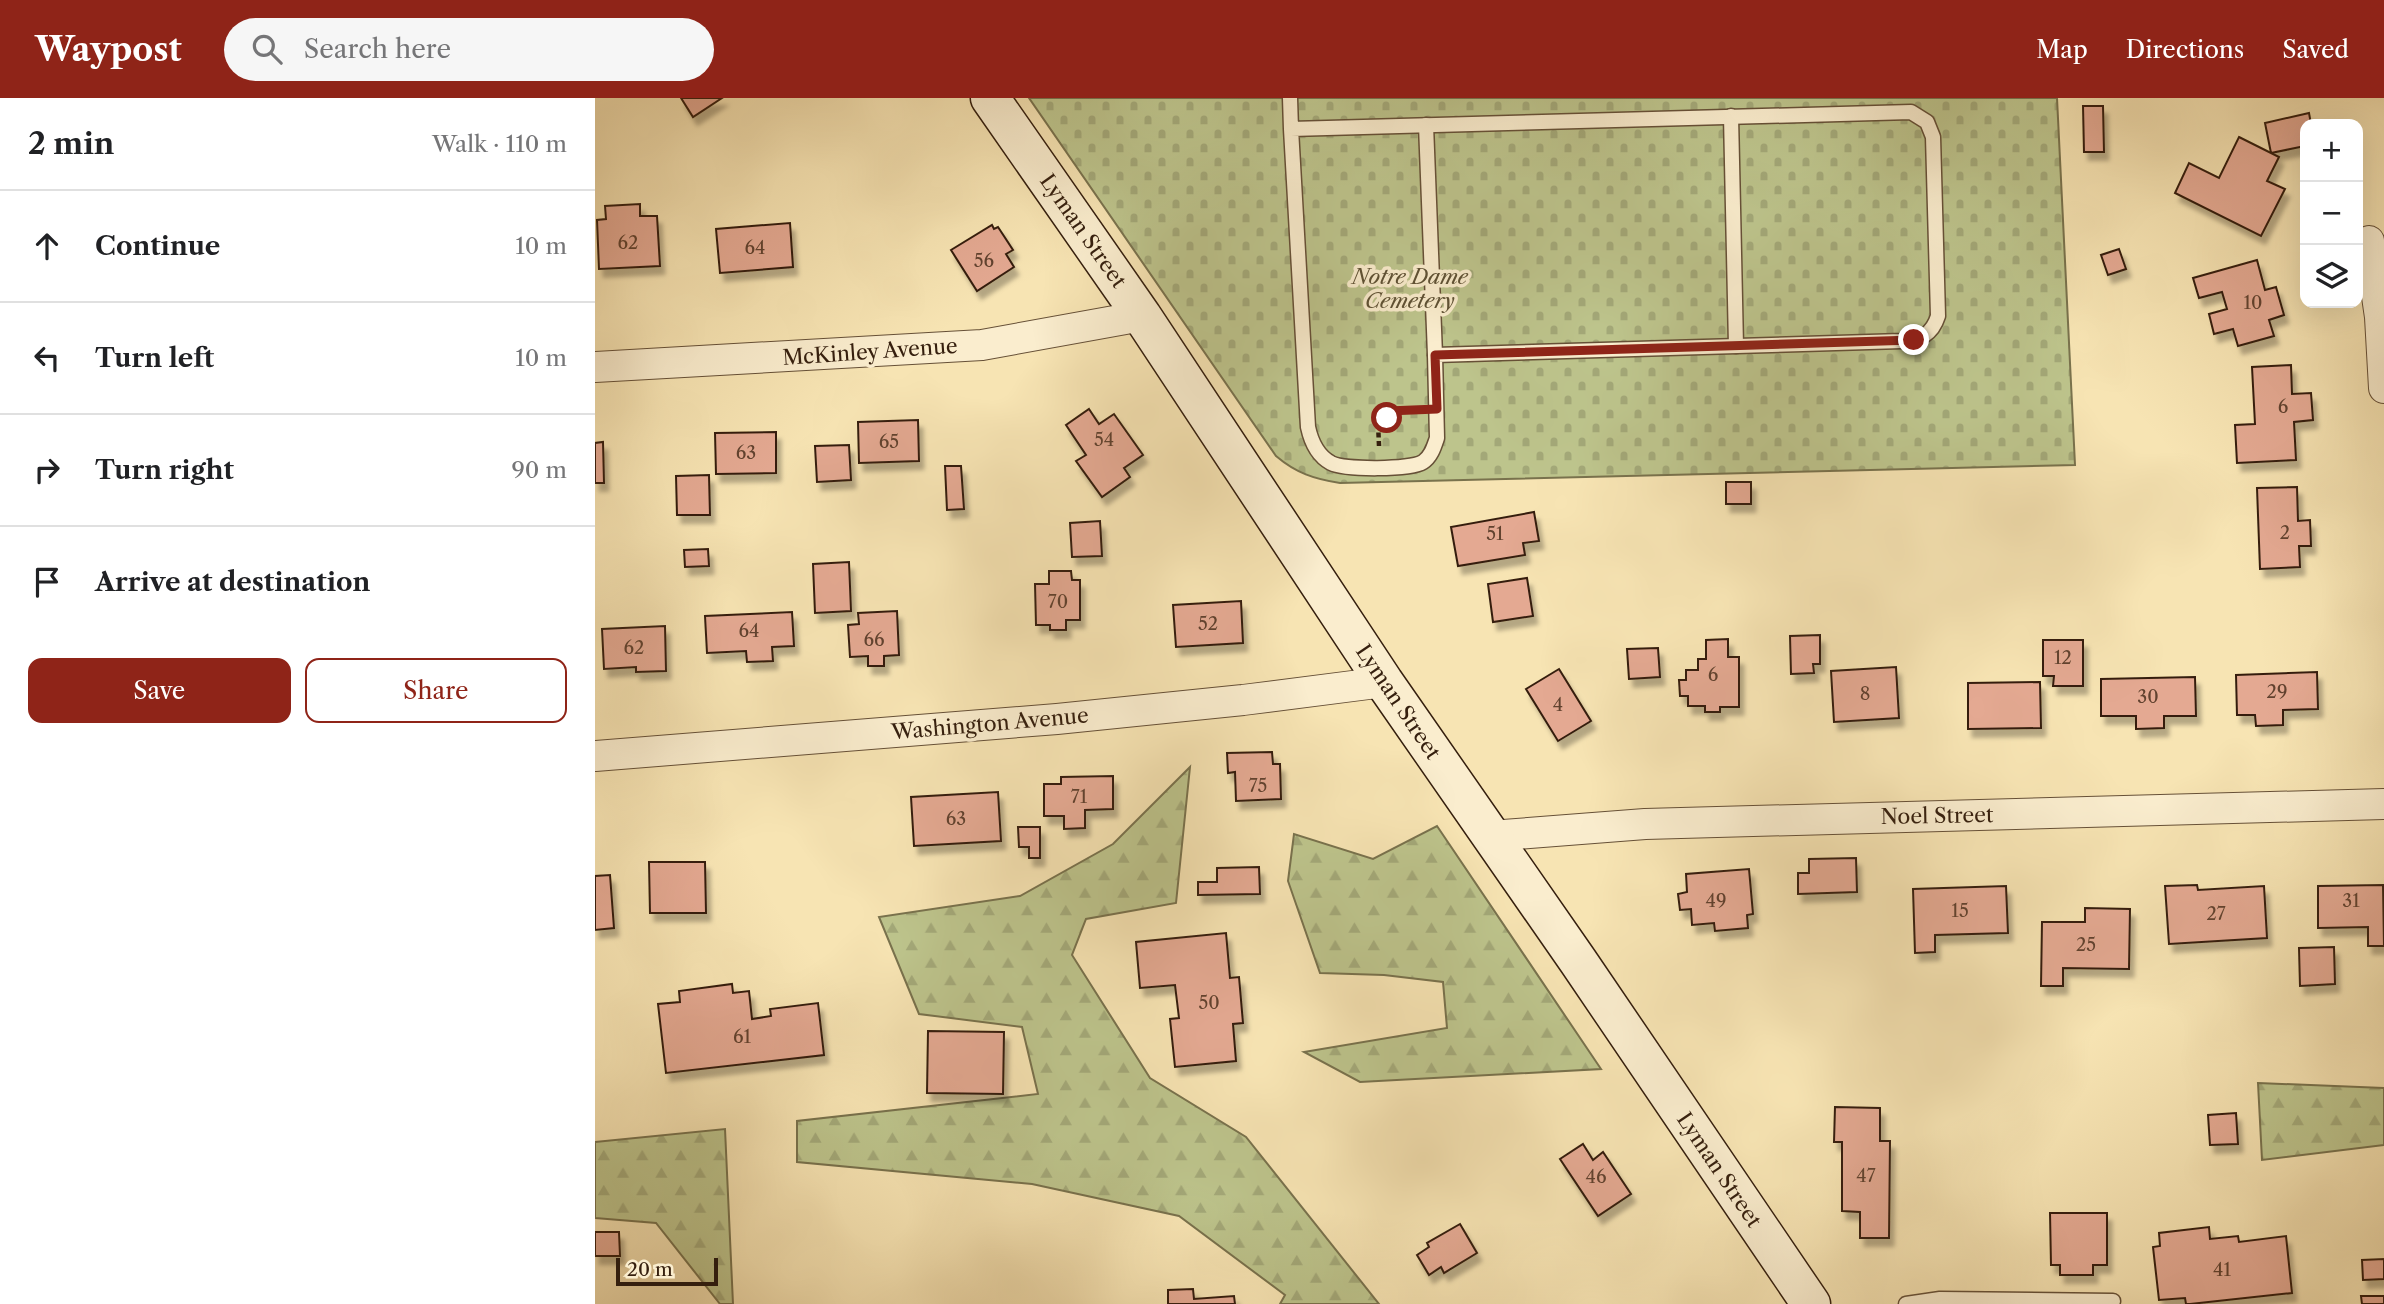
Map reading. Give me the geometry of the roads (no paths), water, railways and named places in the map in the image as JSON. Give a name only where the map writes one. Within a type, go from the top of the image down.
[{"type":"main road","name":"Lyman Street","points":[[990,98],[1142,316],[1384,682],[1811,1304]]},
{"type":"street","points":[[2369,241],[2380,317],[2384,388]]},
{"type":"street","name":"McKinley Avenue","points":[[595,367],[982,345],[1142,316]]},
{"type":"street","name":"Washington Avenue","points":[[595,756],[1057,719],[1384,682]]},
{"type":"street","name":"Noel Street","points":[[1490,836],[1645,824],[2384,804]]},
{"type":"lane","points":[[1290,98],[1309,432],[1321,455],[1333,464],[1347,468],[1409,466],[1425,461],[1437,438],[1426,125]]},
{"type":"lane","points":[[1291,129],[1900,111],[1911,112],[1927,122],[1933,137],[1939,306],[1935,324],[1923,337],[1914,340],[1435,355]]},
{"type":"lane","points":[[1731,116],[1737,346]]},
{"type":"lane","points":[[1906,1304],[1940,1299],[2113,1301]]},
{"type":"park label","name":"Notre Dame Cemetery","points":[[1410,289]]}]
